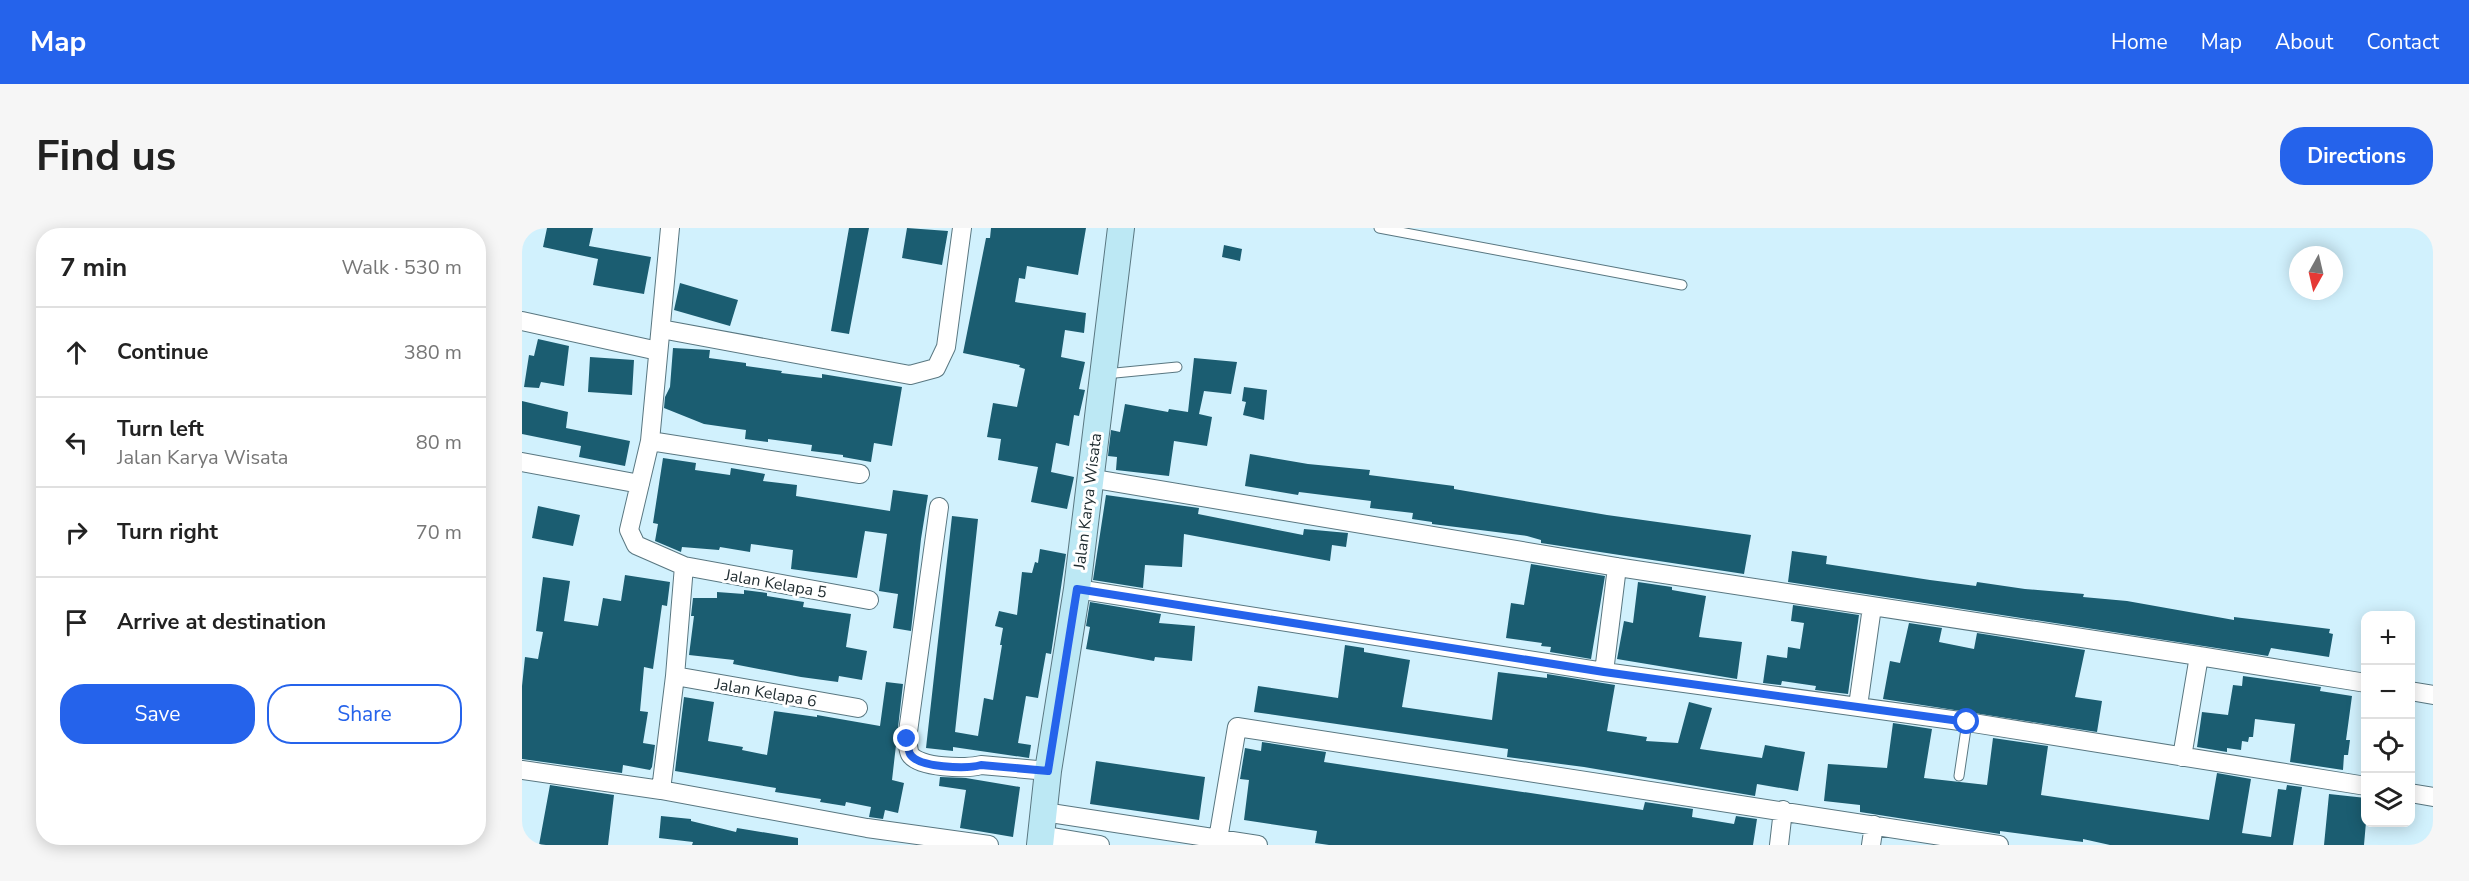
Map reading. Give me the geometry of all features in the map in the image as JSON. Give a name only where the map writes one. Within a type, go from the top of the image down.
[{"type":"street","points":[[522,462],[640,484],[651,441],[670,228]]},
{"type":"street","points":[[662,329],[910,375],[936,368],[946,347],[962,228]]},
{"type":"street","name":"Jalan Karya Wisata","points":[[1042,830],[1048,776],[1077,589],[1121,228]]},
{"type":"street","points":[[522,321],[658,351]]},
{"type":"street","points":[[651,441],[860,474]]},
{"type":"street","points":[[1089,478],[1617,567],[1872,608],[2199,656],[2361,683]]},
{"type":"street","name":"Jalan Kelapa 5","points":[[640,484],[629,530],[631,539],[644,550],[684,566],[869,600]]},
{"type":"street","points":[[939,507],[907,739],[910,754],[918,761],[930,765],[972,767],[981,772],[1048,776]]},
{"type":"street","points":[[661,789],[675,676],[684,566]]},
{"type":"street","points":[[1604,672],[1617,567]]},
{"type":"street","points":[[1077,589],[1604,672],[1967,722],[2361,785]]},
{"type":"street","points":[[1858,706],[1872,608]]},
{"type":"street","points":[[2182,757],[2199,656]]},
{"type":"street","name":"Jalan Kelapa 6","points":[[675,676],[858,708]]},
{"type":"street","points":[[2415,692],[2433,695]]},
{"type":"street","points":[[1218,842],[1237,727],[1999,845]]},
{"type":"street","points":[[522,770],[661,789],[867,828],[989,845]]},
{"type":"street","points":[[2415,794],[2433,797]]},
{"type":"street","points":[[1779,845],[1783,810]]},
{"type":"street","points":[[1871,845],[1874,825]]},
{"type":"street","points":[[1042,830],[1258,845]]},
{"type":"street","points":[[1042,830],[1100,845]]},
{"type":"lane","points":[[1379,228],[1682,285]]},
{"type":"lane","points":[[1102,375],[1177,367]]},
{"type":"lane","points":[[1959,776],[1967,722]]},
{"type":"building","points":[[547,228],[593,228],[589,246],[651,257],[644,294],[593,285],[598,259],[543,247]]},
{"type":"building","points":[[849,228],[869,228],[849,334],[831,331]]},
{"type":"building","points":[[907,228],[948,231],[942,265],[902,258]]},
{"type":"building","points":[[991,228],[1086,228],[1078,275],[1027,266],[1025,279],[1019,278],[1015,302],[1086,313],[1084,333],[1065,330],[1061,357],[1085,362],[1079,389],[1085,390],[1079,416],[1074,415],[1069,446],[1056,443],[1051,472],[1074,477],[1067,509],[1031,502],[1038,467],[998,460],[1001,439],[987,437],[993,403],[1017,407],[1025,369],[1019,367],[1020,365],[963,353],[986,238],[990,238]]},
{"type":"building","points":[[1224,245],[1242,249],[1240,261],[1222,257]]},
{"type":"building","points":[[680,283],[738,300],[730,326],[674,310]]},
{"type":"building","points":[[538,339],[569,346],[564,386],[541,382],[539,388],[524,387],[529,355],[534,356]]},
{"type":"building","points":[[673,348],[710,350],[709,358],[746,363],[746,366],[782,371],[781,373],[822,378],[822,374],[902,387],[892,446],[874,443],[871,462],[843,457],[843,455],[811,451],[812,445],[768,439],[768,442],[745,439],[746,430],[704,424],[664,408],[665,397],[670,387]]},
{"type":"building","points":[[590,357],[634,360],[632,395],[588,392]]},
{"type":"building","points":[[1194,358],[1237,362],[1231,394],[1204,391],[1199,414],[1212,417],[1207,446],[1174,441],[1169,476],[1116,470],[1117,457],[1108,456],[1111,430],[1120,432],[1125,404],[1168,412],[1169,409],[1188,412]]},
{"type":"building","points":[[1244,387],[1267,390],[1264,420],[1243,415],[1246,402],[1242,401]]},
{"type":"building","points":[[522,401],[568,412],[566,428],[630,441],[625,466],[579,457],[581,446],[522,434]]},
{"type":"building","points":[[1250,454],[1308,464],[1370,470],[1369,475],[1454,486],[1454,489],[1607,515],[1751,535],[1744,574],[1541,543],[1541,540],[1527,536],[1432,524],[1432,522],[1412,519],[1413,513],[1370,508],[1371,501],[1299,492],[1298,495],[1245,486]]},
{"type":"building","points":[[663,458],[696,463],[695,470],[730,475],[731,468],[765,474],[763,481],[797,485],[796,496],[890,511],[893,490],[928,495],[911,631],[893,628],[898,594],[879,591],[887,534],[865,531],[857,578],[791,569],[793,550],[751,544],[750,552],[720,547],[719,550],[682,547],[681,552],[655,541],[658,524],[653,523]]},
{"type":"building","points":[[1106,495],[1199,508],[1198,514],[1303,535],[1304,529],[1348,533],[1346,547],[1332,545],[1330,561],[1184,534],[1182,567],[1145,565],[1143,588],[1093,580]]},
{"type":"building","points":[[538,506],[580,515],[573,546],[532,538]]},
{"type":"building","points":[[952,516],[978,519],[955,732],[978,736],[984,698],[993,700],[1002,645],[1000,645],[1003,628],[995,626],[999,611],[1017,615],[1022,572],[1032,573],[1035,562],[1038,563],[1040,549],[1066,554],[1051,654],[1046,653],[1038,698],[1026,696],[1018,743],[1031,745],[1029,758],[953,747],[953,751],[926,748]]},
{"type":"building","points":[[1792,551],[1827,556],[1826,564],[1930,580],[1976,586],[1977,582],[2084,594],[2083,597],[2127,601],[2234,620],[2234,617],[2330,629],[2329,633],[2333,634],[2329,657],[2271,648],[2268,656],[1788,582]]},
{"type":"building","points":[[1531,564],[1605,576],[1591,659],[1550,652],[1551,647],[1541,646],[1542,643],[1506,638],[1511,603],[1524,605]]},
{"type":"building","points":[[625,575],[670,582],[667,606],[662,605],[653,669],[644,667],[640,711],[648,712],[643,743],[655,745],[652,767],[650,770],[623,765],[622,773],[522,759],[522,686],[525,657],[538,659],[543,632],[536,631],[543,577],[570,581],[564,621],[598,626],[603,598],[621,601]]},
{"type":"building","points":[[1638,582],[1672,587],[1672,590],[1706,596],[1699,637],[1742,642],[1737,679],[1617,659],[1624,621],[1633,623]]},
{"type":"building","points":[[744,590],[804,602],[803,607],[851,614],[846,647],[867,651],[862,680],[839,676],[838,682],[801,677],[733,664],[734,660],[689,655],[694,616],[691,616],[693,598],[717,598],[717,592],[744,594]]},
{"type":"building","points":[[1090,602],[1161,614],[1159,623],[1195,626],[1192,661],[1155,657],[1154,661],[1086,649],[1090,627],[1086,626]]},
{"type":"building","points":[[1793,605],[1859,615],[1848,694],[1815,690],[1816,686],[1782,681],[1781,685],[1763,683],[1767,655],[1787,658],[1788,647],[1800,649],[1804,623],[1791,621]]},
{"type":"building","points":[[1909,623],[1942,628],[1939,642],[1974,649],[1977,633],[2085,650],[2075,697],[2102,701],[2097,732],[1883,699],[1890,661],[1900,663]]},
{"type":"building","points":[[1345,645],[1364,648],[1364,652],[1410,660],[1402,707],[1492,720],[1498,672],[1547,678],[1547,674],[1615,685],[1607,731],[1647,737],[1646,741],[1678,743],[1689,702],[1712,708],[1700,749],[1762,758],[1765,745],[1805,752],[1798,791],[1757,784],[1755,796],[1584,767],[1507,757],[1508,749],[1254,712],[1258,686],[1338,698]]},
{"type":"building","points":[[2243,676],[2321,687],[2320,691],[2352,696],[2346,740],[2350,740],[2348,755],[2344,755],[2343,770],[2290,762],[2295,724],[2255,719],[2253,737],[2249,737],[2248,742],[2242,741],[2241,750],[2227,748],[2227,752],[2197,747],[2202,712],[2228,715],[2233,685],[2242,686]]},
{"type":"building","points":[[886,682],[903,684],[892,780],[904,783],[898,813],[885,810],[883,819],[869,817],[871,807],[846,802],[845,806],[820,802],[821,799],[775,792],[776,788],[675,771],[684,697],[714,702],[708,741],[743,747],[742,750],[767,755],[774,711],[817,717],[817,715],[880,726]]},
{"type":"building","points":[[1893,723],[1932,729],[1924,778],[1987,785],[1993,738],[2048,746],[2041,795],[2209,820],[2217,773],[2251,779],[2242,833],[2271,837],[2278,789],[2286,790],[2287,785],[2302,787],[2293,845],[2110,845],[2083,839],[2083,842],[2000,831],[2000,834],[1860,812],[1860,805],[1824,801],[1828,764],[1887,768]]},
{"type":"building","points":[[1262,742],[1326,752],[1324,762],[1643,810],[1645,802],[1693,809],[1692,817],[1734,824],[1736,816],[1757,819],[1753,845],[1329,845],[1315,843],[1317,831],[1244,820],[1249,780],[1240,779],[1245,748],[1261,751]]},
{"type":"building","points":[[1096,761],[1205,777],[1199,820],[1090,804]]},
{"type":"building","points":[[940,777],[966,778],[1020,787],[1013,837],[960,828],[966,790],[939,786]]},
{"type":"building","points":[[550,785],[614,795],[608,845],[539,845]]},
{"type":"building","points":[[2329,794],[2361,797],[2361,827],[2366,827],[2364,845],[2324,845]]},
{"type":"building","points":[[661,816],[691,819],[691,821],[736,832],[737,828],[798,838],[798,845],[692,845],[693,842],[659,838]]},
{"type":"route","points":[[907,739],[910,754],[918,761],[930,765],[972,767],[981,765],[1048,771],[1077,589],[1604,672],[1967,722]]}]
